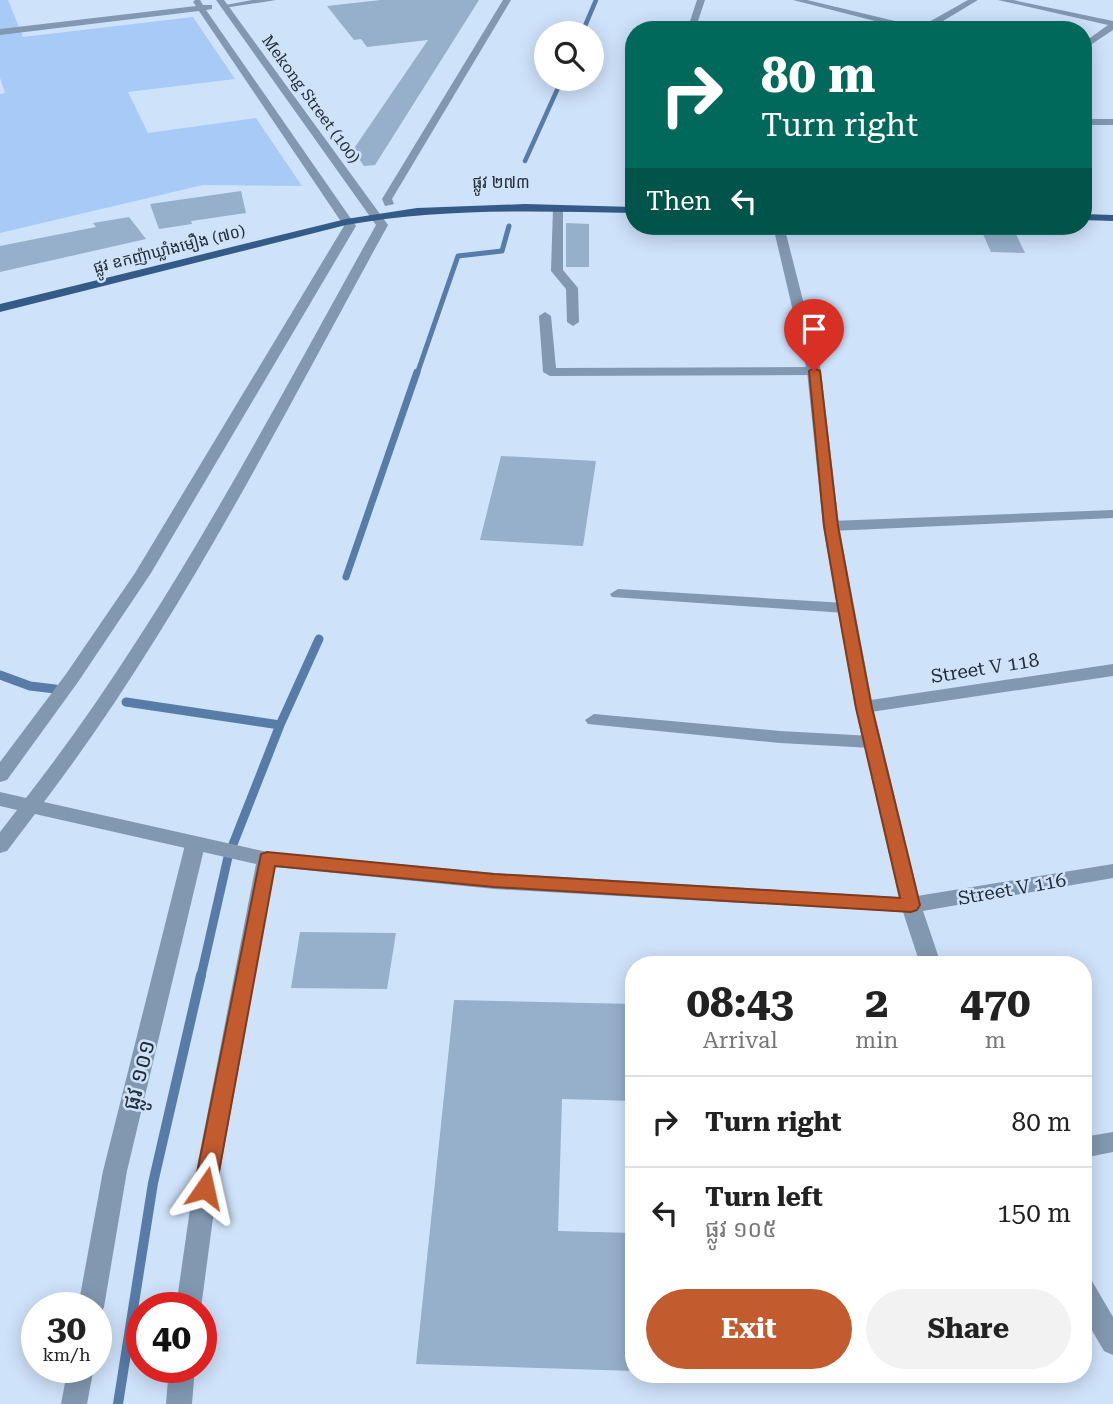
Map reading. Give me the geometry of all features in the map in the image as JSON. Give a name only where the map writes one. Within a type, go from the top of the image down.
[{"type":"main road","name":"ផ្លូវ ២៧៣","points":[[343,217],[464,198],[625,200]]},
{"type":"main road","points":[[1092,207],[1113,207]]},
{"type":"main road","name":"ផ្លូវ ២៧៣","points":[[392,208],[625,210]]},
{"type":"main road","name":"ផ្លូវ ឧកញ៉ាឃ្លាំងមឿង (៧០)","points":[[0,296],[343,217]]},
{"type":"main road","name":"ផ្លូវ ឧកញ៉ាឃ្លាំងមឿង (៧០)","points":[[0,308],[343,217]]},
{"type":"main road","points":[[1092,217],[1113,218]]},
{"type":"street","points":[[0,32],[221,2],[272,0]]},
{"type":"street","points":[[392,208],[387,199],[507,0]]},
{"type":"street","points":[[694,21],[701,0]]},
{"type":"street","points":[[797,0],[884,21]]},
{"type":"street","points":[[937,21],[974,0]]},
{"type":"street","points":[[1002,0],[1113,25]]},
{"type":"street","name":"Mekong Street (100)","points":[[221,2],[372,211]]},
{"type":"street","points":[[0,25],[199,5]]},
{"type":"street","name":"Mekong Street (100)","points":[[199,5],[343,217]]},
{"type":"street","points":[[1092,40],[1113,25]]},
{"type":"street","points":[[1092,122],[1113,122]]},
{"type":"street","points":[[558,208],[557,271],[572,288],[573,322]]},
{"type":"street","points":[[0,846],[32,806],[118,682],[183,581],[382,225],[372,211]]},
{"type":"street","points":[[0,775],[72,678],[143,573],[349,226],[343,217]]},
{"type":"street","points":[[781,235],[814,371],[831,526],[864,708],[911,905],[927,956]]},
{"type":"street","points":[[545,316],[550,372],[814,371]]},
{"type":"street","points":[[831,526],[1113,514]]},
{"type":"street","points":[[618,594],[845,608]]},
{"type":"street","name":"Street V 118","points":[[864,708],[1113,670]]},
{"type":"street","points":[[594,720],[780,737],[872,742]]},
{"type":"street","name":"Street V 116","points":[[0,799],[195,845],[267,859],[494,881],[911,905],[1113,871]]},
{"type":"street","name":"ផ្លូវ ១០១","points":[[94,1292],[115,1171],[195,845]]},
{"type":"street","points":[[191,1292],[205,1188],[267,859]]},
{"type":"street","points":[[1092,1146],[1113,1142]]},
{"type":"street","points":[[1092,1306],[1113,1342]]},
{"type":"street","points":[[74,1404],[78,1383]]},
{"type":"street","points":[[179,1404],[181,1383]]},
{"type":"shaded area","points":[[0,0],[8,0],[23,37],[193,17],[235,79],[128,92],[148,133],[256,118],[302,186],[203,185],[0,233],[0,94],[5,93],[0,78]]},
{"type":"building","points":[[381,0],[479,0],[375,165],[364,166],[355,153],[355,147],[428,40],[367,47],[361,39],[354,40],[327,6]]},
{"type":"building","points":[[241,191],[246,213],[159,229],[150,204]]},
{"type":"building","points":[[129,217],[146,239],[0,272],[0,246],[96,227],[93,223]]},
{"type":"building","points":[[566,223],[589,224],[589,267],[566,267]]},
{"type":"building","points":[[983,235],[1016,235],[1025,253],[991,252]]},
{"type":"building","points":[[501,456],[596,461],[583,546],[480,540]]},
{"type":"building","points":[[300,932],[396,933],[387,989],[291,988]]},
{"type":"building","points":[[454,1000],[625,1004],[625,1101],[562,1099],[558,1231],[625,1233],[625,1371],[416,1364]]},
{"type":"waterway","points":[[587,21],[596,0]]},
{"type":"waterway","points":[[525,161],[557,91]]},
{"type":"waterway","points":[[417,374],[458,256],[502,251],[509,226]]},
{"type":"waterway","points":[[346,577],[417,372]]},
{"type":"waterway","points":[[280,725],[319,639]]},
{"type":"waterway","points":[[0,675],[30,686],[55,689]]},
{"type":"waterway","points":[[126,702],[280,725]]},
{"type":"waterway","points":[[201,976],[228,857],[280,725]]},
{"type":"waterway","points":[[118,1404],[153,1183],[201,975]]},
{"type":"route","points":[[205,1188],[267,859],[494,881],[911,905],[864,708],[845,608],[831,526],[814,371]]}]
